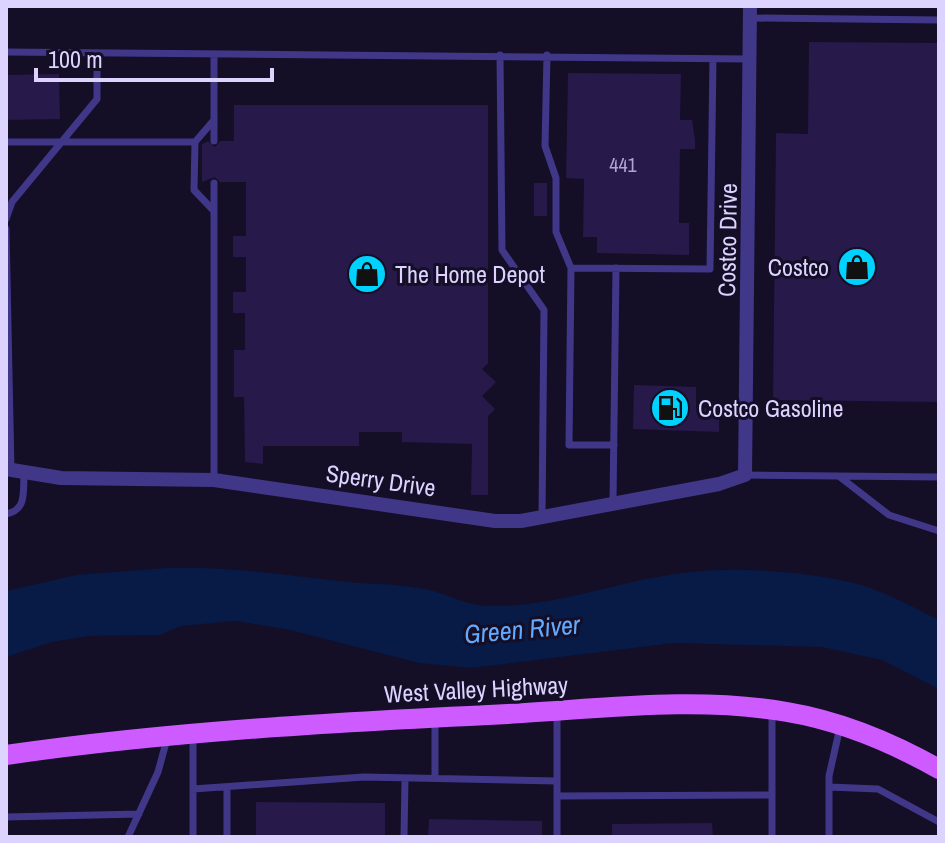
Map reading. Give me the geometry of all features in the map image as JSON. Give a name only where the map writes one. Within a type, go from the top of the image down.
[{"type":"main road","name":"West Valley Highway","points":[[6,755],[193,735],[557,711],[686,707],[772,710],[841,725],[885,740],[939,769]]},
{"type":"street","name":"Costco Drive","points":[[745,475],[751,12]]},
{"type":"street","name":"Sperry Drive","points":[[14,472],[61,478],[214,480],[495,521],[542,519],[613,501],[719,484],[745,475]]},
{"type":"lane","points":[[751,12],[939,20]]},
{"type":"lane","points":[[6,52],[751,59]]},
{"type":"lane","points":[[6,219],[12,202],[97,99],[97,55]]},
{"type":"lane","points":[[214,55],[214,141]]},
{"type":"lane","points":[[500,55],[502,250],[544,310],[542,519]]},
{"type":"lane","points":[[547,55],[545,146],[556,178],[556,232],[571,268],[569,445],[614,445]]},
{"type":"lane","points":[[571,268],[710,269],[713,59]]},
{"type":"lane","points":[[214,120],[195,142],[194,190],[214,211]]},
{"type":"lane","points":[[6,142],[195,142]]},
{"type":"lane","points":[[214,183],[214,480]]},
{"type":"lane","points":[[6,229],[7,338],[14,472],[23,502],[19,510],[6,514]]},
{"type":"lane","points":[[613,501],[616,268]]},
{"type":"lane","points":[[745,475],[939,477]]},
{"type":"lane","points":[[838,476],[889,515],[939,531]]},
{"type":"lane","points":[[772,710],[772,837]]},
{"type":"lane","points":[[557,711],[557,837]]},
{"type":"lane","points":[[435,718],[435,778]]},
{"type":"lane","points":[[829,837],[830,766],[841,725]]},
{"type":"lane","points":[[193,735],[193,837]]},
{"type":"lane","points":[[128,837],[158,772],[168,737]]},
{"type":"lane","points":[[193,789],[364,777],[557,781]]},
{"type":"lane","points":[[404,837],[405,778]]},
{"type":"lane","points":[[829,787],[878,789],[939,822]]},
{"type":"lane","points":[[227,788],[227,837]]},
{"type":"lane","points":[[557,796],[772,795]]},
{"type":"lane","points":[[6,817],[139,814]]},
{"type":"water","name":"Green River","points":[[166,568],[234,570],[410,587],[489,606],[533,603],[647,579],[713,570],[759,570],[828,578],[873,589],[939,620],[939,689],[882,660],[822,647],[673,643],[472,668],[419,663],[290,630],[236,621],[181,626],[160,635],[88,636],[52,642],[6,657],[6,591],[76,575]]},
{"type":"building","name":"Costco","points":[[809,42],[939,43],[939,402],[773,400],[776,133],[808,134]]},
{"type":"building","points":[[568,73],[681,74],[680,120],[692,120],[695,140],[695,149],[680,149],[679,223],[689,223],[689,255],[597,253],[597,237],[583,237],[584,179],[566,178]]},
{"type":"building","points":[[59,74],[60,119],[6,120],[6,75]]},
{"type":"building","name":"The Home Depot","points":[[234,105],[488,105],[488,363],[482,369],[496,382],[482,396],[495,409],[488,416],[488,495],[471,495],[472,444],[402,442],[402,432],[359,432],[359,446],[263,446],[263,464],[245,462],[244,397],[234,397],[234,350],[245,350],[245,313],[233,313],[233,292],[246,292],[246,257],[233,257],[233,236],[246,236],[246,182],[220,182],[215,177],[202,182],[202,144],[208,141],[215,147],[220,141],[234,141]]},
{"type":"building","points":[[534,183],[547,183],[547,216],[534,216]]},
{"type":"building","name":"Costco Gasoline","points":[[634,385],[696,387],[696,408],[719,409],[719,432],[633,429]]},
{"type":"building","points":[[256,802],[385,803],[385,837],[256,837]]},
{"type":"building","points":[[429,819],[542,821],[542,837],[428,837]]},
{"type":"building","points":[[712,823],[713,837],[612,837],[612,824]]},
{"type":"place","name":"Costco","points":[[857,267]]},
{"type":"place","name":"The Home Depot","points":[[367,274]]},
{"type":"place","name":"Costco Gasoline","points":[[670,408]]}]
